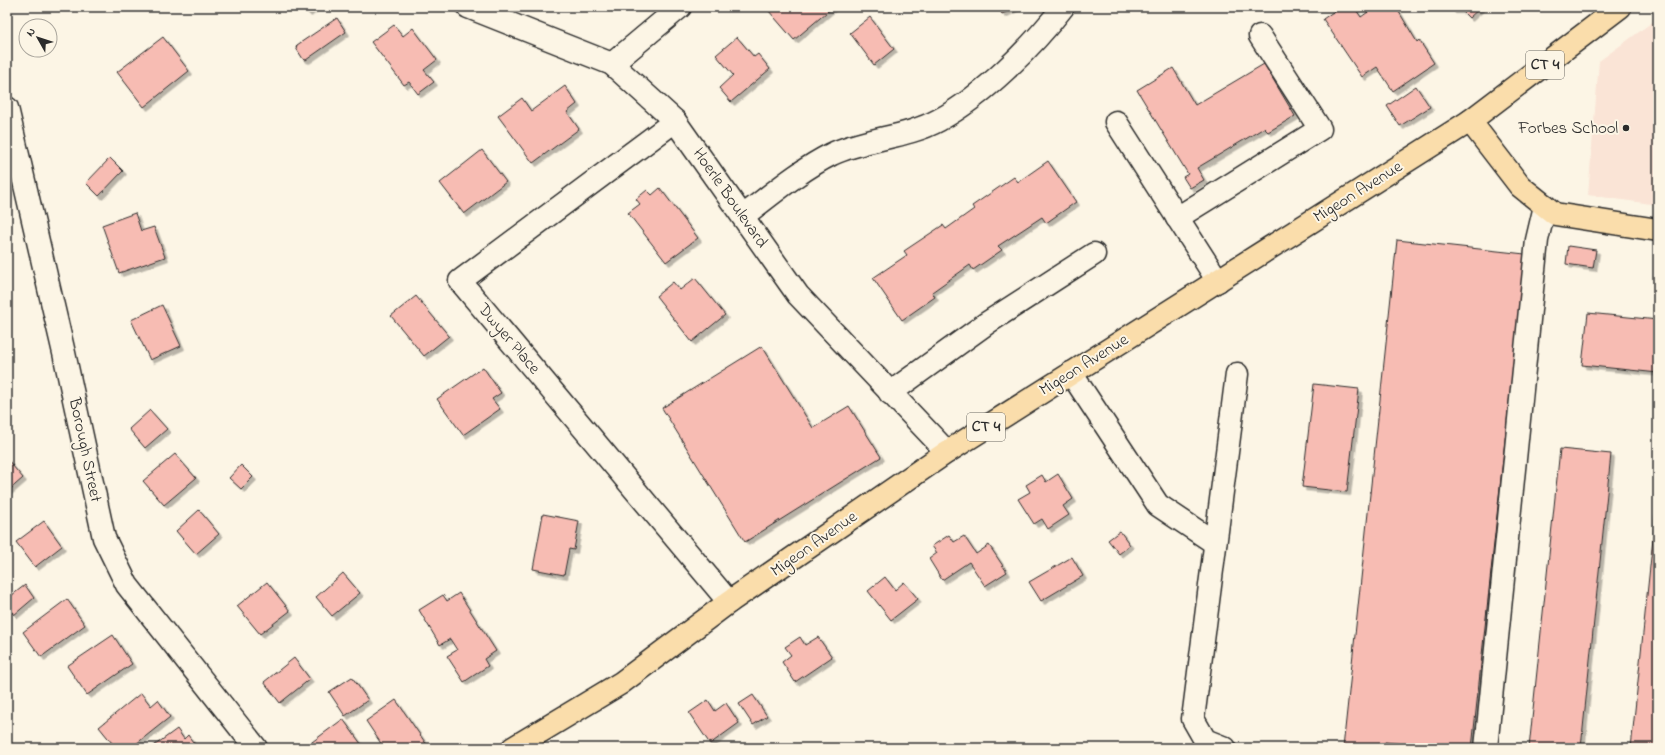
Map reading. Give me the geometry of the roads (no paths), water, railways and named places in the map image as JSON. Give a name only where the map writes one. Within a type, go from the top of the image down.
[{"type":"main road","name":"CT 4","points":[[1470,121],[1620,7]]},
{"type":"main road","points":[[1470,121],[1520,186],[1555,214],[1658,230]]},
{"type":"main road","name":"Migeon Avenue","points":[[513,748],[621,682],[729,602],[947,452],[1470,121]]},
{"type":"street","name":"Hoerle Boulevard","points":[[468,7],[612,64],[675,121],[798,295],[947,452]]},
{"type":"street","points":[[612,64],[680,7]]},
{"type":"street","points":[[743,216],[795,178],[832,154],[877,139],[920,128],[937,122],[957,110],[1012,64],[1063,7]]},
{"type":"street","points":[[1177,218],[1320,129],[1260,36]]},
{"type":"street","name":"Borough Street","points":[[7,108],[64,353],[104,538],[127,585],[256,748]]},
{"type":"street","name":"Dwyer Place","points":[[675,121],[460,281],[729,602]]},
{"type":"street","points":[[1116,122],[1218,281]]},
{"type":"street","points":[[1486,748],[1537,240],[1545,206]]},
{"type":"street","points":[[890,393],[987,323],[1094,254]]},
{"type":"street","points":[[1071,373],[1158,505],[1215,543]]},
{"type":"street","points":[[1225,748],[1205,740],[1193,719],[1236,374]]},
{"type":"place","name":"Forbes School","points":[[1626,128]]}]
